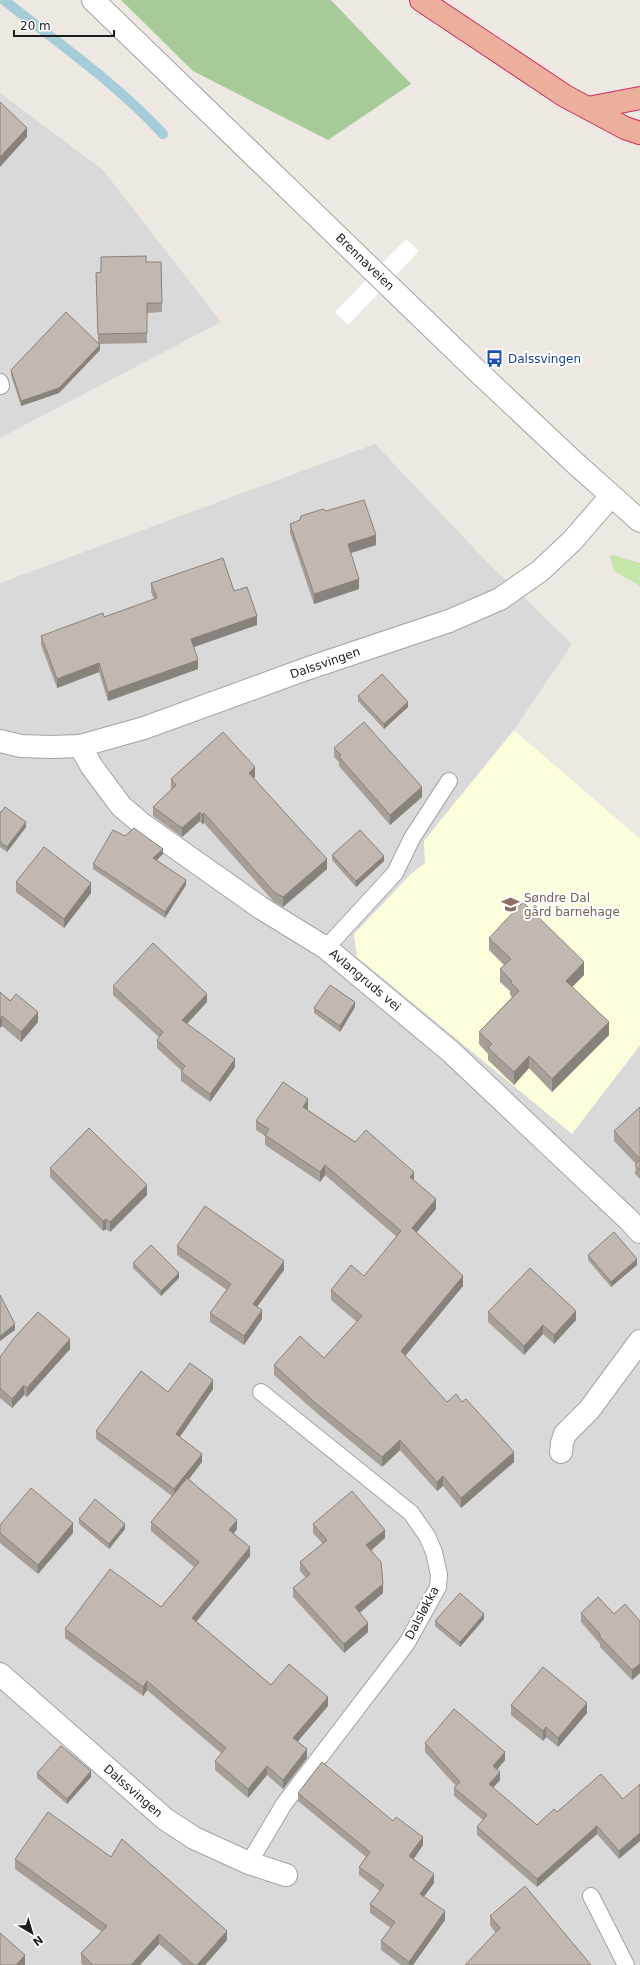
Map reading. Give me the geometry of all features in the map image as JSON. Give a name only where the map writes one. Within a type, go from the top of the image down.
[{"type":"highway","points":[[421,0],[543,82],[625,128],[640,133]]},
{"type":"highway","points":[[588,108],[640,98]]},
{"type":"street","name":"Brennaveien","points":[[93,0],[475,369],[611,496],[640,521]]},
{"type":"street","name":"Dalssvingen","points":[[0,741],[21,746],[80,746],[144,728],[306,669],[449,621],[483,607],[520,586],[545,567],[572,541],[611,496]]},
{"type":"street","name":"Avlangruds vei","points":[[80,746],[92,767],[121,806],[261,908],[326,948],[450,1051],[619,1210],[640,1232]]},
{"type":"street","points":[[561,1452],[565,1434],[589,1410],[640,1341]]},
{"type":"street","name":"Dalssvingen","points":[[0,1674],[165,1819],[194,1838],[249,1863],[286,1875]]},
{"type":"lane","points":[[326,948],[394,873],[412,838],[449,781]]},
{"type":"lane","name":"Dalsløkka","points":[[249,1863],[284,1804],[407,1642],[438,1587],[439,1575],[436,1558],[427,1536],[411,1513],[261,1392]]},
{"type":"lane","points":[[591,1896],[626,1965]]},
{"type":"shaded area","points":[[0,93],[103,170],[221,322],[0,438]]},
{"type":"shaded area","points":[[375,444],[491,566],[572,644],[514,730],[424,841],[425,863],[409,875],[571,1134],[640,1046],[640,1965],[0,1965],[0,583]]},
{"type":"shaded area","name":"Søndre Dal gård barnehage","points":[[514,730],[640,839],[640,1045],[572,1134],[357,957],[354,934],[410,875],[425,863],[424,841]]},
{"type":"green space","points":[[121,0],[331,0],[411,84],[328,140],[193,71]]},
{"type":"green space","points":[[613,555],[640,563],[640,586],[614,571],[610,556]]},
{"type":"pier","points":[[406,239],[419,251],[348,325],[335,312]]},
{"type":"building","points":[[0,102],[27,128],[0,157]]},
{"type":"building","points":[[146,256],[146,262],[161,262],[162,303],[147,303],[147,333],[98,334],[96,273],[101,272],[101,257]]},
{"type":"building","points":[[66,312],[100,345],[59,388],[21,401],[11,370]]},
{"type":"building","points":[[364,500],[376,535],[348,544],[359,579],[314,594],[290,524],[300,520],[301,516],[323,509],[326,511]]},
{"type":"building","points":[[223,558],[234,591],[247,587],[257,616],[191,639],[198,660],[108,692],[99,663],[57,679],[41,636],[103,613],[104,617],[157,598],[151,583]]},
{"type":"building","points":[[382,674],[408,702],[384,724],[358,696]]},
{"type":"building","points":[[364,722],[422,787],[390,815],[339,757],[341,755],[334,748]]},
{"type":"building","points":[[223,732],[255,767],[249,773],[327,859],[283,897],[274,892],[204,813],[202,815],[200,812],[182,828],[153,807],[176,785],[171,779]]},
{"type":"building","points":[[5,807],[26,822],[7,847],[0,842],[0,812]]},
{"type":"building","points":[[134,828],[163,849],[153,858],[186,880],[165,912],[93,864],[113,830],[125,836]]},
{"type":"building","points":[[360,830],[384,856],[356,881],[332,855]]},
{"type":"building","points":[[44,847],[91,883],[64,919],[16,882]]},
{"type":"building","points":[[523,902],[584,962],[566,981],[609,1022],[552,1079],[529,1056],[514,1072],[488,1048],[492,1044],[479,1032],[519,991],[510,982],[512,981],[500,969],[511,959],[489,938]]},
{"type":"building","points":[[153,943],[207,994],[182,1020],[235,1059],[210,1094],[181,1072],[185,1066],[157,1040],[163,1032],[113,986]]},
{"type":"building","points":[[330,985],[355,1002],[340,1026],[314,1008]]},
{"type":"building","points":[[0,992],[10,1001],[16,994],[38,1012],[21,1032],[2,1016],[0,1019]]},
{"type":"building","points":[[283,1082],[308,1099],[303,1107],[355,1142],[366,1130],[414,1172],[410,1177],[436,1199],[412,1228],[463,1276],[401,1351],[447,1402],[456,1394],[462,1402],[466,1399],[514,1452],[461,1498],[443,1476],[437,1482],[400,1440],[382,1457],[319,1406],[274,1365],[300,1336],[324,1358],[362,1316],[331,1290],[351,1265],[364,1276],[401,1231],[325,1165],[320,1172],[265,1135],[269,1129],[256,1121]]},
{"type":"building","points":[[640,1107],[640,1159],[614,1131]]},
{"type":"building","points":[[89,1128],[147,1185],[110,1222],[106,1219],[103,1221],[50,1168]]},
{"type":"building","points":[[640,1160],[640,1170],[635,1165]]},
{"type":"building","points":[[205,1206],[284,1261],[253,1304],[262,1310],[244,1336],[210,1313],[231,1284],[177,1246]]},
{"type":"building","points":[[614,1232],[637,1259],[611,1282],[588,1255]]},
{"type":"building","points":[[151,1245],[179,1273],[161,1291],[133,1263]]},
{"type":"building","points":[[530,1268],[576,1311],[554,1335],[543,1325],[524,1346],[488,1312]]},
{"type":"building","points":[[0,1295],[15,1324],[0,1336]]},
{"type":"building","points":[[38,1312],[70,1339],[27,1388],[24,1385],[12,1399],[0,1388],[0,1357],[14,1338]]},
{"type":"building","points":[[190,1363],[213,1380],[176,1434],[202,1454],[174,1489],[96,1431],[141,1371],[168,1392]]},
{"type":"building","points":[[187,1478],[237,1520],[229,1530],[250,1547],[192,1618],[271,1685],[289,1664],[328,1697],[293,1738],[307,1749],[283,1780],[267,1766],[248,1789],[215,1761],[226,1748],[147,1681],[143,1687],[65,1629],[110,1569],[161,1607],[199,1562],[151,1522]]},
{"type":"building","points":[[31,1488],[73,1523],[38,1565],[0,1533],[0,1525]]},
{"type":"building","points":[[352,1491],[385,1530],[366,1545],[381,1562],[383,1584],[355,1607],[368,1623],[344,1644],[293,1588],[310,1574],[300,1562],[327,1540],[313,1524]]},
{"type":"building","points":[[95,1499],[125,1524],[109,1544],[79,1519]]},
{"type":"building","points":[[460,1593],[484,1614],[460,1642],[435,1621]]},
{"type":"building","points":[[598,1597],[614,1614],[625,1604],[640,1621],[640,1664],[632,1670],[600,1637],[600,1634],[581,1613]]},
{"type":"building","points":[[543,1667],[587,1703],[558,1738],[546,1727],[543,1731],[511,1705]]},
{"type":"building","points":[[454,1709],[505,1752],[493,1766],[500,1772],[489,1784],[537,1825],[554,1809],[557,1812],[601,1774],[623,1799],[640,1784],[640,1833],[619,1851],[597,1826],[537,1879],[477,1827],[487,1815],[454,1788],[460,1782],[425,1743]]},
{"type":"building","points":[[61,1746],[91,1771],[67,1799],[37,1773]]},
{"type":"building","points":[[322,1762],[393,1821],[396,1817],[423,1837],[409,1856],[434,1874],[420,1894],[445,1911],[409,1962],[381,1941],[395,1922],[370,1904],[384,1885],[359,1867],[370,1852],[298,1793]]},
{"type":"building","points":[[48,1812],[111,1857],[122,1839],[227,1931],[197,1965],[194,1965],[159,1934],[131,1965],[93,1965],[81,1953],[107,1926],[15,1859]]},
{"type":"building","points":[[525,1886],[591,1965],[465,1965],[500,1928],[490,1916]]},
{"type":"building","points":[[0,1933],[25,1955],[16,1965],[0,1965]]},
{"type":"waterway","points":[[4,0],[106,81],[145,115],[163,134]]},
{"type":"place","name":"Dalssvingen","points":[[495,359]]},
{"type":"place","name":"Søndre Dal gård barnehage","points":[[511,905]]}]
